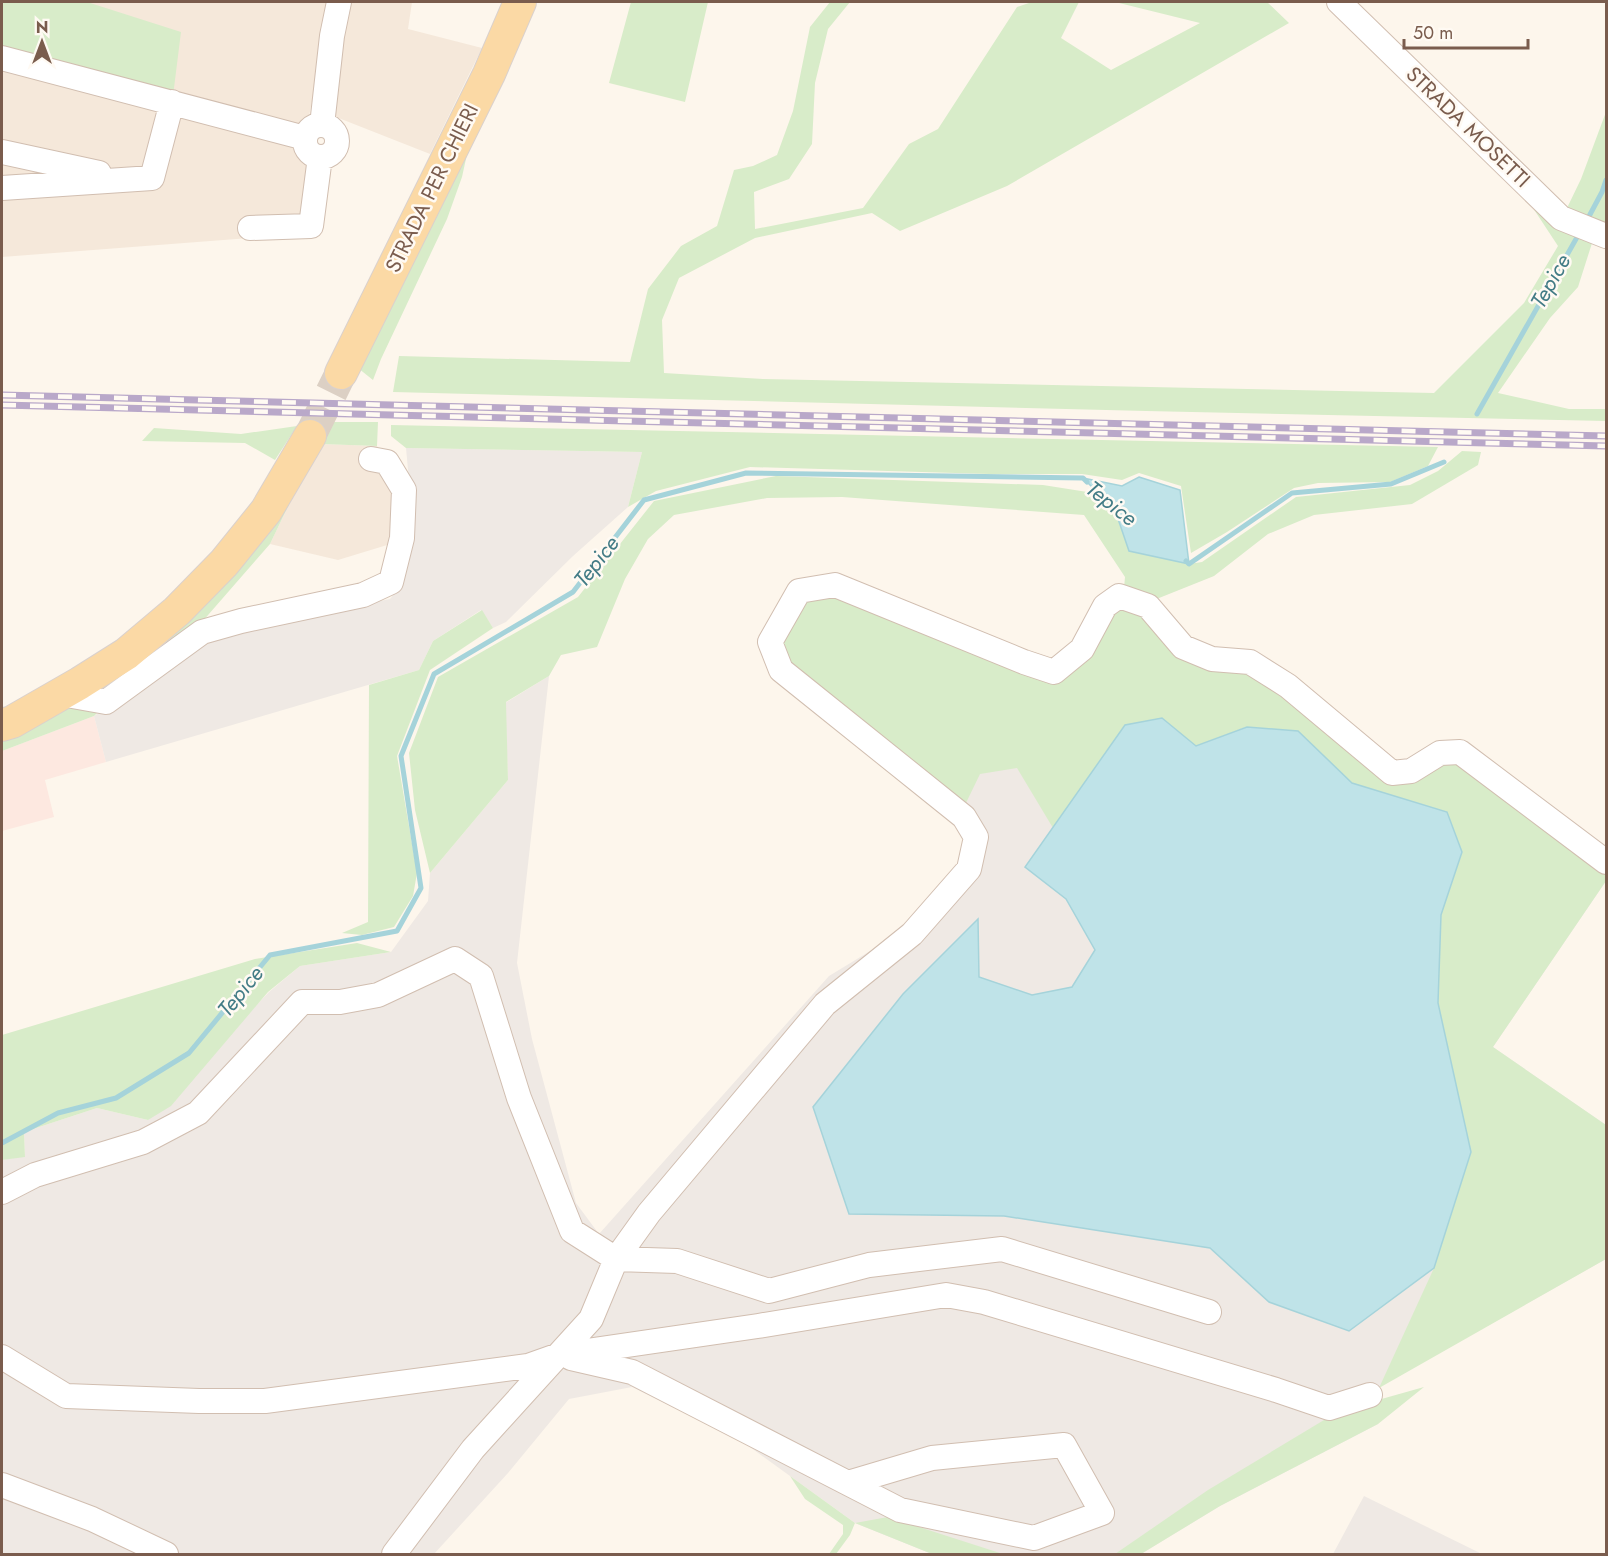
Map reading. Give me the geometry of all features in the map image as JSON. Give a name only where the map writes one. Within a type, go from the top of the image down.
[{"type":"main road","name":"STRADA PER CHIERI","points":[[341,373],[489,74],[520,2]]},
{"type":"main road","points":[[2,725],[12,722],[61,694],[126,654],[177,611],[224,563],[266,511],[310,436]]},
{"type":"street","points":[[314,131],[339,2]]},
{"type":"street","name":"STRADA MOSETTI","points":[[1339,2],[1561,218],[1601,234]]},
{"type":"street","points":[[2,58],[172,102],[314,131],[327,126],[335,133],[337,143],[332,153],[320,157],[311,226],[250,228]]},
{"type":"street","points":[[2,188],[152,178],[172,102]]},
{"type":"street","points":[[2,152],[125,179]]},
{"type":"street","points":[[61,694],[106,702],[202,632],[241,621],[363,595],[391,582],[402,538],[404,490],[387,462],[371,459]]},
{"type":"street","points":[[394,1554],[473,1449],[591,1319],[616,1259],[649,1213],[825,1004],[912,934],[969,870],[976,837],[964,817],[781,670],[770,642],[799,591],[835,585],[1054,672],[1082,649],[1105,606],[1119,596],[1148,606],[1183,647],[1212,659],[1250,662],[1288,686],[1392,773],[1411,771],[1440,753],[1460,752],[1606,862]]},
{"type":"street","points":[[2,1192],[35,1175],[143,1143],[198,1113],[302,1002],[340,1002],[378,995],[455,959],[481,976],[519,1098],[572,1231],[616,1259],[677,1261],[769,1291],[869,1265],[1002,1249],[1209,1312]]},
{"type":"street","points":[[2,1357],[66,1396],[265,1401],[528,1365],[560,1355],[946,1295],[984,1302],[1329,1408],[1370,1395]]},
{"type":"street","points":[[560,1355],[632,1372],[900,1510],[1034,1538],[1102,1514],[1064,1445],[932,1458],[848,1483]]},
{"type":"street","points":[[2,1485],[92,1519],[166,1554]]},
{"type":"shaded area","points":[[2,2],[332,2],[308,121],[296,128],[2,50]]},
{"type":"shaded area","points":[[348,2],[412,2],[408,29],[482,48],[430,154],[336,117],[331,102]]},
{"type":"shaded area","points":[[2,68],[297,145],[308,160],[301,234],[2,257]]},
{"type":"shaded area","points":[[321,444],[377,446],[399,489],[397,542],[338,560],[270,544]]},
{"type":"shaded area","points":[[406,448],[642,452],[628,507],[573,556],[506,622],[493,628],[481,610],[433,641],[419,670],[106,762],[94,716],[210,637],[390,599],[397,590],[410,491]]},
{"type":"shaded area","points":[[781,662],[1388,779],[1606,881],[1493,1047],[1606,1125],[1606,1259],[1379,1387],[1378,1424],[1220,1506],[1141,1554],[932,1554],[855,1523],[743,1442],[632,1387],[569,1399],[508,1473],[434,1554],[2,1554],[2,1160],[25,1156],[24,1132],[97,1108],[148,1120],[269,992],[300,966],[391,952],[428,901],[430,873],[508,780],[505,703],[549,676],[517,963],[532,1039],[576,1203],[599,1234],[829,976],[880,945],[937,894],[965,855],[966,827]]},
{"type":"shaded area","points":[[94,716],[106,762],[45,780],[54,817],[2,831],[2,751]]},
{"type":"shaded area","points":[[1364,1496],[1482,1554],[1333,1554]]},
{"type":"green space","points":[[2,2],[87,2],[181,32],[173,96],[2,50]]},
{"type":"green space","points":[[631,2],[708,2],[685,102],[609,83]]},
{"type":"green space","points":[[830,2],[850,2],[828,29],[815,83],[812,144],[789,179],[754,192],[755,229],[863,208],[909,144],[938,129],[1017,7],[1032,2],[1079,2],[1061,38],[1111,70],[1200,23],[1115,2],[1267,2],[1289,23],[1007,186],[900,231],[872,213],[755,238],[679,278],[662,320],[664,373],[763,379],[1434,393],[1524,303],[1558,246],[1531,205],[1593,240],[1578,287],[1550,318],[1498,393],[1569,409],[1606,409],[1606,421],[393,392],[399,356],[630,362],[648,289],[681,246],[717,226],[734,170],[753,166],[777,155],[793,111],[810,27]]},
{"type":"green space","points":[[1606,112],[1606,224],[1567,208],[1581,179]]},
{"type":"green space","points":[[469,145],[462,177],[447,219],[373,380],[358,368]]},
{"type":"green space","points":[[322,422],[378,422],[377,446],[321,444],[318,434]]},
{"type":"green space","points":[[391,425],[1438,447],[1428,466],[1390,482],[1318,483],[1294,488],[1191,553],[1181,486],[1139,473],[1122,480],[1082,474],[989,474],[750,467],[656,491],[628,507],[642,452],[406,448],[391,436]]},
{"type":"green space","points":[[297,426],[275,460],[245,443],[142,441],[154,428],[241,434]]},
{"type":"green space","points":[[1462,451],[1481,452],[1478,465],[1412,504],[1314,515],[1268,534],[1214,576],[1149,602],[1124,588],[1125,577],[1084,515],[842,497],[767,498],[674,515],[648,539],[625,579],[597,647],[561,655],[549,676],[506,702],[508,780],[430,873],[415,810],[409,753],[438,677],[578,597],[654,501],[776,476],[1043,485],[1100,494],[1115,510],[1129,551],[1189,564],[1202,562],[1296,497],[1410,485],[1438,471]]},
{"type":"green space","points":[[294,494],[270,544],[195,630],[107,696],[89,694]]},
{"type":"green space","points":[[843,595],[1060,680],[1117,606],[1141,609],[1194,661],[1260,674],[1388,779],[1443,762],[1464,760],[1606,870],[1606,881],[1493,1047],[1606,1125],[1606,1259],[1379,1388],[1434,1268],[1471,1152],[1438,1003],[1441,915],[1462,852],[1447,812],[1352,783],[1298,731],[1246,727],[1196,746],[1125,725],[1053,828],[1017,768],[980,774],[965,805],[781,662],[777,637],[806,597]]},
{"type":"green space","points":[[482,610],[493,628],[430,670],[397,756],[417,873],[413,896],[394,927],[362,935],[342,933],[368,922],[369,685],[419,670],[433,641]]},
{"type":"green space","points":[[80,699],[104,706],[94,716],[2,751],[2,739]]},
{"type":"green space","points":[[357,943],[391,952],[300,966],[268,992],[171,1106],[148,1120],[97,1108],[24,1132],[25,1157],[2,1160],[2,1035],[255,959]]},
{"type":"green space","points":[[1424,1387],[1378,1424],[1220,1506],[1141,1554],[1115,1554],[1208,1490],[1339,1411]]},
{"type":"green space","points":[[790,1476],[855,1523],[850,1535],[836,1554],[829,1554],[843,1534],[843,1525],[805,1499]]},
{"type":"green space","points":[[888,1517],[1003,1554],[932,1554],[855,1523]]},
{"type":"water","points":[[1139,477],[1180,490],[1189,564],[1129,551],[1115,510],[1083,478],[1122,486]]},
{"type":"water","points":[[1162,718],[1196,746],[1247,727],[1298,731],[1352,783],[1447,812],[1462,852],[1441,915],[1438,1003],[1471,1152],[1434,1268],[1349,1331],[1269,1302],[1210,1248],[1004,1216],[849,1214],[813,1107],[903,994],[978,919],[979,977],[1032,995],[1072,987],[1095,950],[1066,899],[1025,867],[1125,725]]},
{"type":"waterway","name":"Tepice","points":[[1586,222],[1606,180]]},
{"type":"waterway","name":"Tepice","points":[[1477,414],[1580,232]]},
{"type":"waterway","name":"Tepice","points":[[1186,561],[1189,564],[1292,493],[1391,484],[1444,462]]},
{"type":"waterway","name":"Tepice","points":[[2,1143],[58,1113],[116,1098],[189,1053],[270,955],[397,931],[421,888],[401,756],[434,674],[573,592],[644,500],[746,473],[1083,478],[1087,482]]},
{"type":"tunnel","points":[[310,436],[341,373]]},
{"type":"railway","points":[[2,395],[1606,436]]},
{"type":"railway","points":[[2,405],[1606,446]]}]
